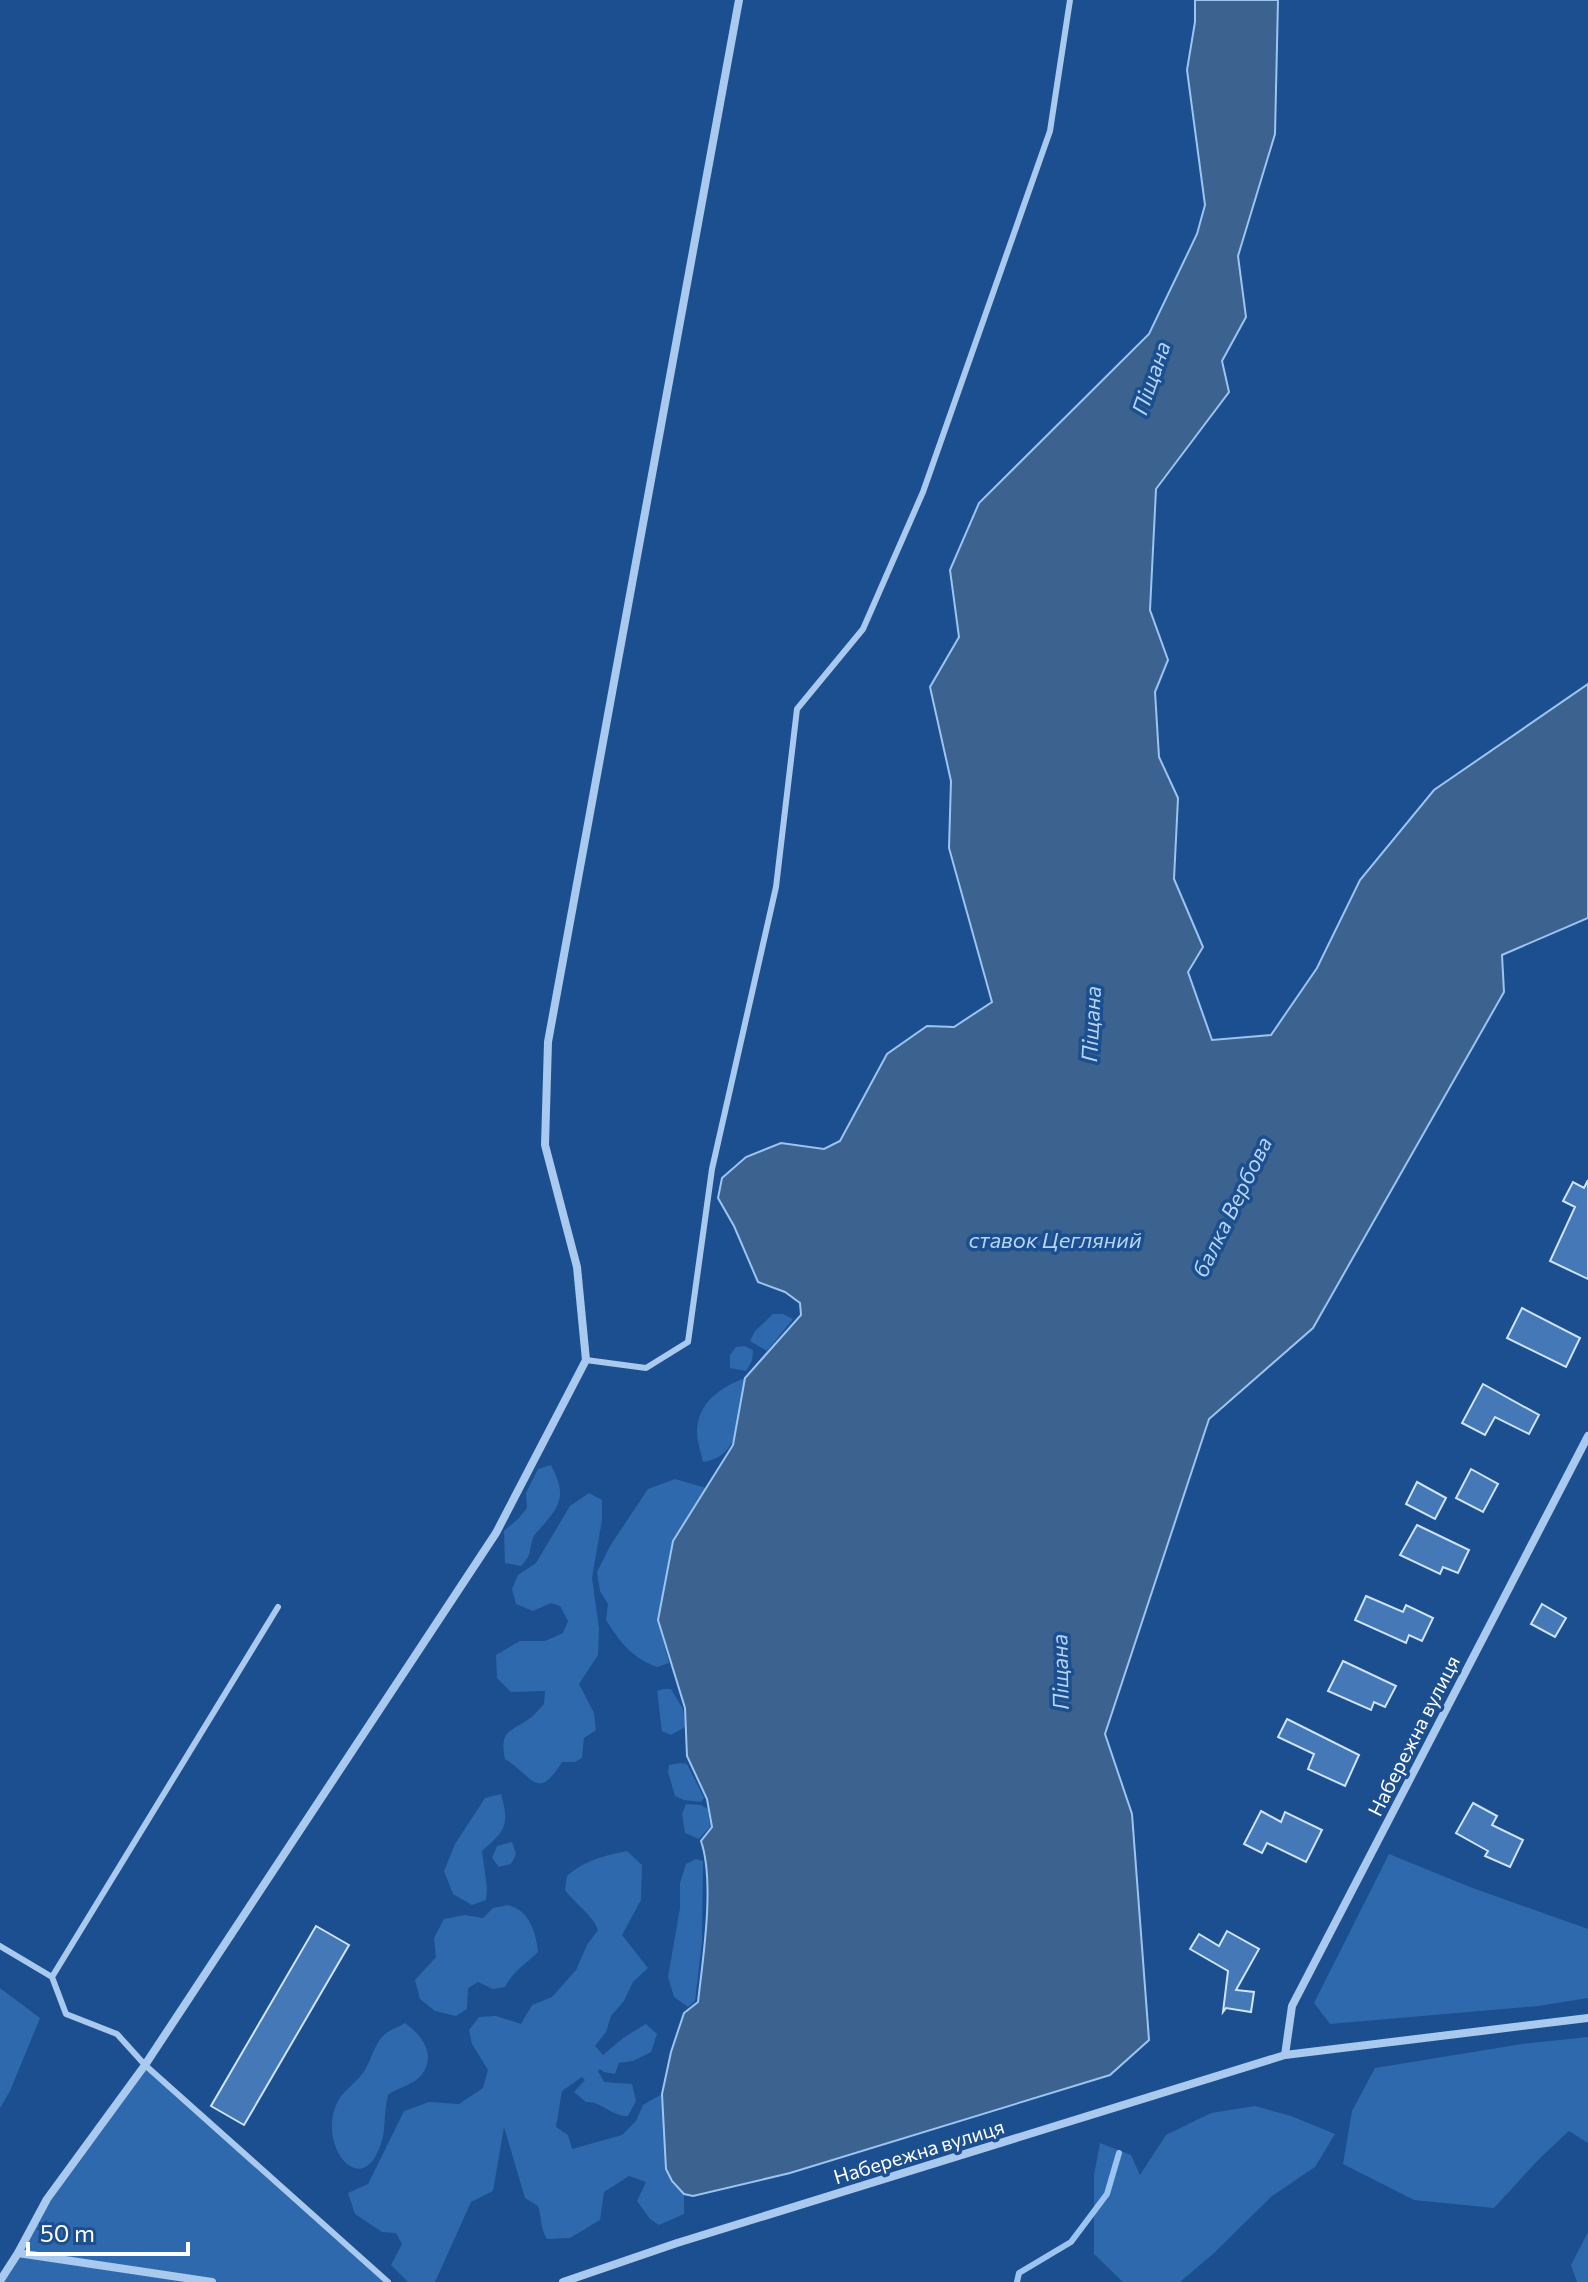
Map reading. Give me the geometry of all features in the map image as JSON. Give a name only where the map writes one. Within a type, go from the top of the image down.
[{"type":"street","points":[[0,2281],[47,2199],[145,2065],[496,1533],[586,1360],[577,1267],[545,1145],[548,1042],[739,0]]},
{"type":"street","name":"Набережна вулиця","points":[[1285,2055],[1292,2006],[1588,1436]]},
{"type":"street","name":"Набережна вулиця","points":[[563,2282],[677,2243],[1285,2055],[1588,2018]]},
{"type":"street","points":[[18,2253],[212,2282]]},
{"type":"lane","points":[[586,1360],[646,1368],[688,1342],[712,1169],[776,887],[797,709],[863,629],[923,492],[1050,131],[1070,0]]},
{"type":"lane","points":[[52,1977],[278,1607]]},
{"type":"lane","points":[[0,1946],[52,1977],[66,2014],[117,2034],[145,2065],[388,2282]]},
{"type":"shaded area","points":[[773,1314],[783,1314],[793,1319],[767,1351],[750,1341],[755,1331]]},
{"type":"shaded area","points":[[736,1347],[753,1350],[752,1361],[746,1371],[730,1368],[730,1355]]},
{"type":"shaded area","points":[[745,1378],[740,1418],[732,1442],[716,1458],[703,1462],[697,1431],[706,1404],[720,1391]]},
{"type":"shaded area","points":[[551,1465],[560,1489],[559,1502],[534,1536],[529,1555],[521,1566],[505,1563],[504,1531],[527,1508],[526,1493],[538,1469]]},
{"type":"shaded area","points":[[675,1479],[706,1488],[673,1541],[658,1620],[669,1663],[657,1667],[627,1648],[606,1620],[608,1604],[600,1591],[597,1572],[610,1546],[648,1489]]},
{"type":"shaded area","points":[[589,1493],[602,1500],[602,1520],[592,1578],[599,1628],[598,1655],[579,1684],[594,1713],[596,1730],[584,1738],[582,1758],[575,1762],[562,1762],[547,1781],[535,1782],[505,1759],[504,1743],[511,1730],[544,1704],[545,1691],[511,1692],[497,1678],[496,1655],[520,1641],[545,1641],[563,1633],[568,1621],[560,1606],[551,1603],[533,1611],[516,1604],[512,1589],[518,1575],[536,1563],[570,1506]]},
{"type":"shaded area","points":[[671,1689],[683,1709],[685,1727],[671,1735],[662,1731],[657,1691]]},
{"type":"shaded area","points":[[687,1764],[704,1798],[701,1802],[675,1796],[669,1765]]},
{"type":"shaded area","points":[[501,1794],[504,1827],[482,1851],[486,1900],[472,1905],[453,1894],[444,1871],[455,1844],[485,1798]]},
{"type":"shaded area","points":[[686,1804],[708,1809],[710,1827],[699,1839],[685,1833],[682,1814]]},
{"type":"shaded area","points":[[512,1842],[516,1854],[511,1864],[499,1867],[492,1858],[497,1846]]},
{"type":"shaded area","points":[[627,1851],[642,1865],[641,1900],[622,1935],[648,1968],[633,1982],[595,2046],[603,2055],[646,2024],[657,2034],[651,2052],[633,2061],[619,2063],[615,2074],[598,2071],[604,2082],[632,2084],[636,2101],[628,2116],[586,2102],[574,2092],[585,2080],[582,2077],[562,2091],[556,2127],[568,2135],[572,2149],[622,2135],[636,2121],[643,2105],[662,2094],[684,2013],[689,2047],[693,2196],[684,2194],[684,2214],[659,2225],[650,2219],[637,2201],[646,2182],[629,2176],[604,2192],[600,2220],[570,2238],[547,2239],[538,2206],[525,2198],[504,2127],[493,2191],[471,2202],[435,2282],[408,2282],[391,2265],[402,2244],[396,2233],[382,2232],[355,2214],[348,2193],[368,2184],[404,2111],[429,2102],[459,2104],[483,2088],[488,2070],[472,2044],[469,2030],[479,2017],[496,2016],[521,2024],[532,2005],[552,1997],[576,1970],[587,1945],[598,1930],[565,1890],[567,1876],[588,1862]]},
{"type":"shaded area","points":[[1389,1854],[1588,1929],[1588,1998],[1538,2006],[1330,2024],[1314,2003]]},
{"type":"shaded area","points":[[696,1859],[703,1861],[702,1941],[695,2001],[688,2007],[674,1997],[668,1977],[680,1908],[680,1883],[686,1864]]},
{"type":"shaded area","points":[[508,1905],[521,1912],[530,1923],[538,1952],[505,1987],[493,1989],[478,1982],[468,1988],[467,2009],[456,2016],[435,2011],[420,1999],[415,1980],[436,1957],[434,1938],[444,1919],[465,1915],[483,1918],[493,1908]]},
{"type":"shaded area","points":[[0,1988],[40,2018],[0,2108]]},
{"type":"shaded area","points":[[405,2023],[417,2033],[425,2046],[426,2067],[415,2081],[388,2095],[383,2136],[371,2163],[361,2168],[351,2167],[336,2148],[332,2133],[338,2101],[363,2073],[381,2039]]},
{"type":"shaded area","points":[[1588,2037],[1588,2143],[1569,2131],[1494,2208],[1414,2200],[1343,2164],[1352,2111],[1375,2068],[1522,2044]]},
{"type":"shaded area","points":[[145,2065],[388,2282],[3,2282],[47,2199]]},
{"type":"shaded area","points":[[1255,2106],[1291,2116],[1335,2134],[1315,2167],[1272,2196],[1180,2282],[1123,2282],[1094,2254],[1094,2175],[1100,2143],[1131,2155],[1140,2175],[1166,2135],[1211,2113]]},
{"type":"shaded area","points":[[1588,2232],[1588,2282],[1577,2282],[1571,2265]]},
{"type":"water","name":"ставок Цегляний","points":[[1195,0],[1278,0],[1275,134],[1238,256],[1246,317],[1222,361],[1229,392],[1156,489],[1150,610],[1168,660],[1155,692],[1159,757],[1178,798],[1174,879],[1203,947],[1188,972],[1212,1040],[1271,1035],[1317,968],[1360,880],[1434,790],[1588,684],[1588,918],[1502,955],[1504,992],[1313,1328],[1209,1419],[1105,1734],[1132,1814],[1149,2040],[1110,2075],[790,2173],[693,2196],[684,2194],[666,2169],[662,2094],[684,2013],[698,2002],[708,1898],[701,1841],[712,1827],[707,1799],[687,1756],[685,1708],[658,1620],[673,1541],[733,1445],[745,1378],[801,1315],[800,1303],[785,1292],[758,1282],[734,1226],[718,1198],[722,1178],[746,1157],[781,1143],[824,1149],[840,1141],[887,1054],[927,1026],[954,1027],[992,1002],[949,848],[951,781],[930,687],[959,637],[950,570],[979,503],[1149,334],[1197,234],[1205,205],[1187,70],[1195,22]]},
{"type":"building","points":[[1588,1180],[1588,1279],[1550,1261],[1575,1207],[1563,1201],[1573,1182],[1584,1188]]},
{"type":"building","points":[[1522,1308],[1580,1338],[1566,1367],[1507,1338]]},
{"type":"building","points":[[1483,1384],[1539,1415],[1529,1434],[1495,1417],[1485,1435],[1462,1423]]},
{"type":"building","points":[[1471,1469],[1498,1484],[1483,1512],[1456,1498]]},
{"type":"building","points":[[1417,1482],[1446,1498],[1435,1519],[1406,1504]]},
{"type":"building","points":[[1417,1525],[1469,1550],[1458,1573],[1443,1567],[1440,1574],[1400,1555]]},
{"type":"building","points":[[1366,1596],[1403,1612],[1406,1605],[1433,1618],[1422,1641],[1409,1635],[1406,1643],[1355,1620]]},
{"type":"building","points":[[1542,1604],[1566,1618],[1555,1637],[1531,1624]]},
{"type":"building","points":[[1343,1661],[1396,1686],[1385,1707],[1374,1702],[1371,1710],[1328,1691]]},
{"type":"building","points":[[1287,1719],[1359,1755],[1345,1786],[1308,1769],[1314,1754],[1278,1737]]},
{"type":"building","points":[[1473,1803],[1497,1816],[1492,1825],[1523,1840],[1510,1867],[1485,1856],[1488,1851],[1456,1833]]},
{"type":"building","points":[[1261,1811],[1281,1822],[1285,1812],[1322,1830],[1306,1862],[1267,1843],[1262,1853],[1244,1844]]},
{"type":"building","points":[[316,1926],[349,1945],[244,2125],[211,2106]]},
{"type":"building","points":[[1227,1931],[1259,1949],[1236,1990],[1254,1992],[1251,2012],[1226,2008],[1223,2012],[1228,1971],[1190,1949],[1199,1934],[1219,1946]]},
{"type":"waterway","name":"Піщана","points":[[1017,2282],[1019,2273],[1071,2242],[1107,2194],[1119,2153]]},
{"type":"water label","name":"балка Вербова","points":[[1232,1207]]}]
